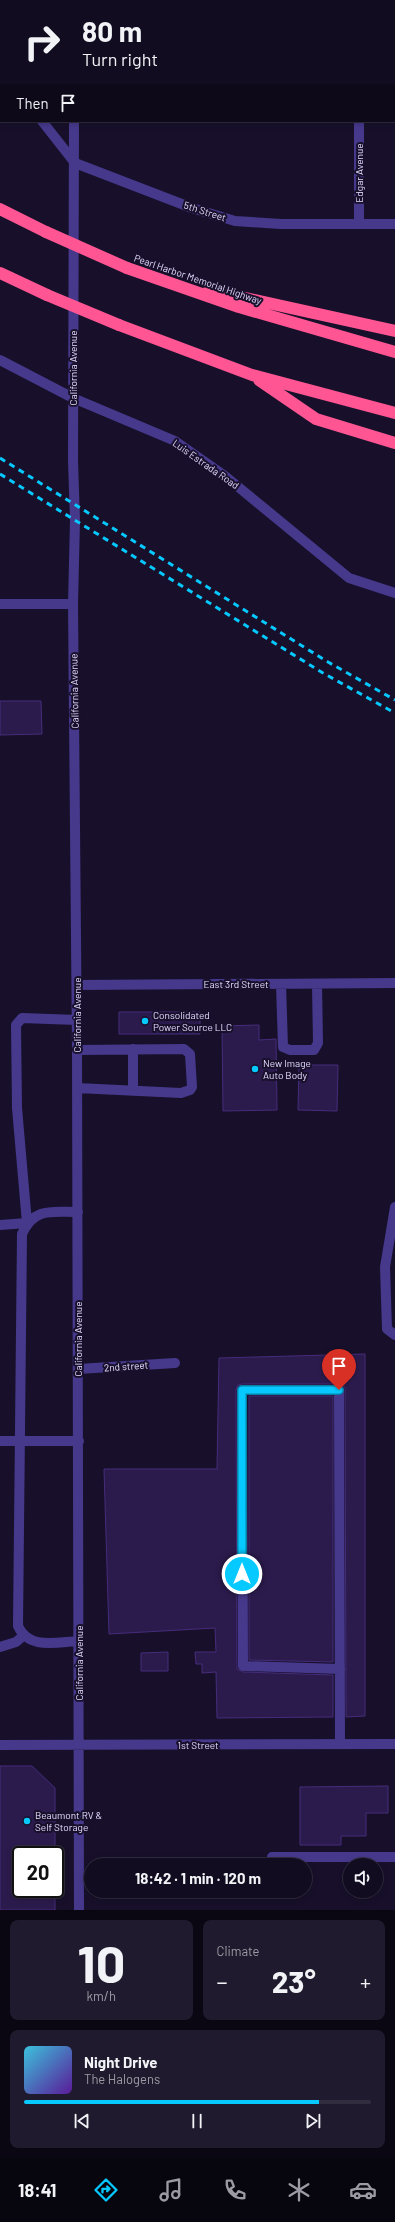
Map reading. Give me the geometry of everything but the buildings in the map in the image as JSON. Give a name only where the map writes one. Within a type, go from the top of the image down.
[{"type":"highway","name":"Pearl Harbor Memorial Highway","points":[[0,210],[46,232],[153,278],[238,307],[395,352]]},
{"type":"highway","points":[[0,273],[46,295],[119,325],[252,375],[395,413]]},
{"type":"highway","points":[[153,278],[395,331]]},
{"type":"highway","points":[[252,375],[316,419],[395,443]]},
{"type":"street","points":[[43,122],[75,163]]},
{"type":"street","name":"California Avenue","points":[[74,122],[73,398],[76,520],[73,604],[77,985],[80,1745],[79,1910]]},
{"type":"street","name":"Edgar Avenue","points":[[359,122],[359,224]]},
{"type":"street","name":"5th Street","points":[[75,163],[192,208],[235,220],[281,224],[395,224]]},
{"type":"street","name":"Luis Estrada Road","points":[[0,360],[73,398],[175,442],[225,476],[349,578],[395,593]]},
{"type":"street","points":[[0,604],[73,604]]},
{"type":"street","name":"East 3rd Street","points":[[77,985],[395,983]]},
{"type":"street","points":[[281,984],[283,1047],[290,1050],[314,1050],[318,1043],[317,984]]},
{"type":"street","points":[[27,1223],[17,1108],[16,1025],[22,1018],[77,1020]]},
{"type":"street","points":[[133,1049],[133,1091]]},
{"type":"street","points":[[77,1050],[188,1050],[190,1054],[192,1087],[190,1090],[181,1093],[77,1088]]},
{"type":"street","points":[[395,1207],[385,1267],[387,1329],[395,1335]]},
{"type":"street","points":[[78,1212],[44,1213],[34,1216],[27,1223],[22,1234],[18,1626],[23,1636],[34,1642],[79,1641]]},
{"type":"street","points":[[0,1225],[27,1223]]},
{"type":"street","name":"2nd street","points":[[78,1369],[175,1363]]},
{"type":"street","points":[[340,1669],[243,1666],[242,1390],[339,1390],[340,1669],[340,1744]]},
{"type":"street","points":[[0,1441],[79,1441]]},
{"type":"street","points":[[0,1647],[16,1642],[23,1636]]},
{"type":"street","name":"1st Street","points":[[0,1746],[395,1744]]},
{"type":"street","points":[[272,1858],[395,1857]]},
{"type":"railway","points":[[0,458],[328,662],[395,700]]},
{"type":"railway","points":[[0,474],[323,673],[395,713]]},
{"type":"place","name":"Consolidated Power Source LLC","points":[[145,1021]]},
{"type":"place","name":"New Image Auto Body","points":[[255,1069]]},
{"type":"place","name":"Beaumont RV & Self Storage","points":[[27,1821]]},
{"type":"route","points":[[242,1574],[242,1390],[339,1390]]}]
